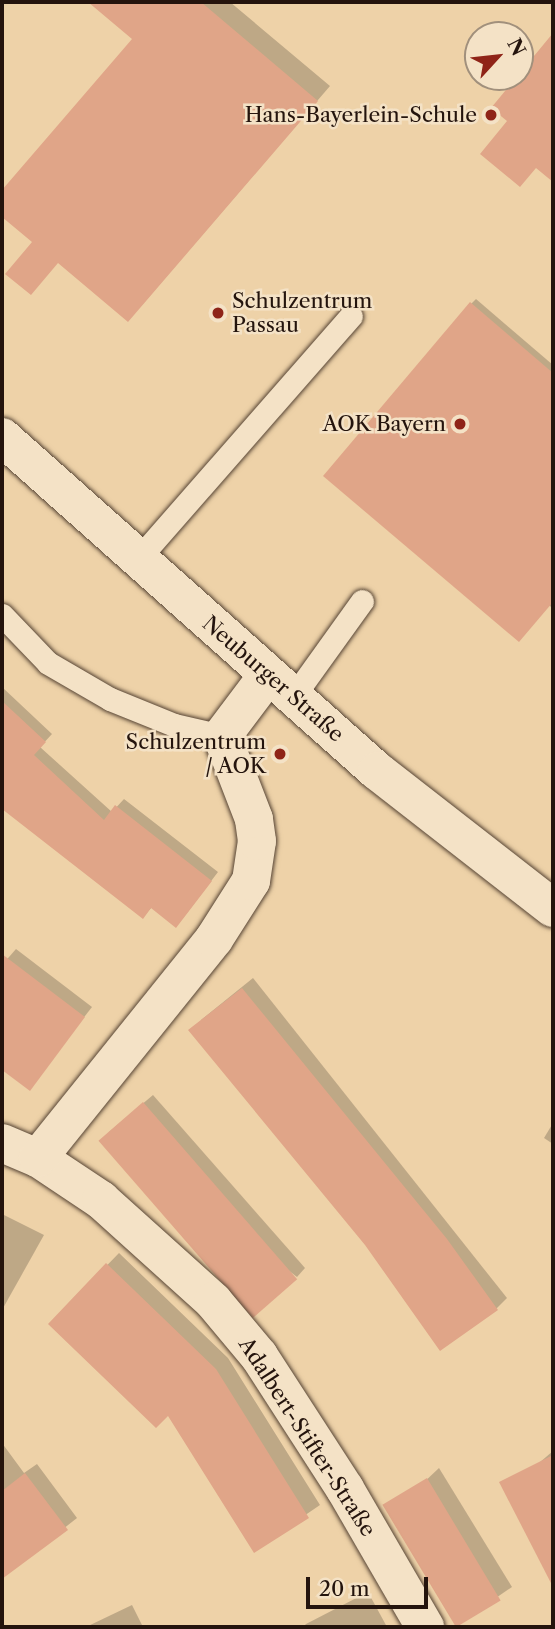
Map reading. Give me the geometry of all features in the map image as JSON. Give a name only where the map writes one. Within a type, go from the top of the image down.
[{"type":"street","name":"Neuburger Straße","points":[[2,438],[377,771],[553,908]]},
{"type":"street","points":[[38,1158],[214,939],[251,881],[257,841],[254,819],[222,736],[280,686]]},
{"type":"street","name":"Adalbert-Stifter-Straße","points":[[2,1143],[38,1158],[101,1200],[167,1255],[259,1356],[345,1489],[425,1627]]},
{"type":"lane","points":[[138,559],[351,316]]},
{"type":"lane","points":[[280,686],[362,601]]},
{"type":"lane","points":[[2,615],[48,663],[110,699],[174,725],[222,736]]},
{"type":"building","points":[[88,2],[201,2],[318,101],[128,322],[58,263],[31,295],[5,274],[32,242],[2,217],[2,190],[132,39]]},
{"type":"building","points":[[553,33],[553,182],[536,168],[520,187],[480,154],[507,121],[491,108],[505,91],[534,91],[534,56]]},
{"type":"building","name":"AOK Bayern","points":[[470,302],[553,373],[553,602],[519,642],[323,476]]},
{"type":"building","points":[[2,701],[46,742],[34,755],[104,820],[115,805],[212,881],[176,928],[151,908],[143,919],[2,809]]},
{"type":"building","points":[[2,954],[85,1017],[30,1091],[2,1070]]},
{"type":"building","points":[[242,988],[447,1239],[498,1310],[440,1351],[365,1245],[188,1030]]},
{"type":"building","points":[[143,1102],[297,1279],[253,1318],[98,1141]]},
{"type":"building","points":[[106,1263],[216,1369],[309,1518],[254,1553],[168,1416],[156,1428],[48,1324]]},
{"type":"building","points":[[553,1455],[553,1587],[499,1482]]},
{"type":"building","points":[[25,1473],[68,1530],[2,1579],[2,1491]]},
{"type":"building","points":[[427,1478],[501,1601],[456,1627],[382,1505]]},
{"type":"place","name":"Hans-Bayerlein-Schule","points":[[491,115]]},
{"type":"place","name":"Schulzentrum Passau","points":[[218,313]]},
{"type":"place","name":"AOK Bayern","points":[[460,424]]},
{"type":"place","name":"Schulzentrum / AOK","points":[[280,754]]}]
